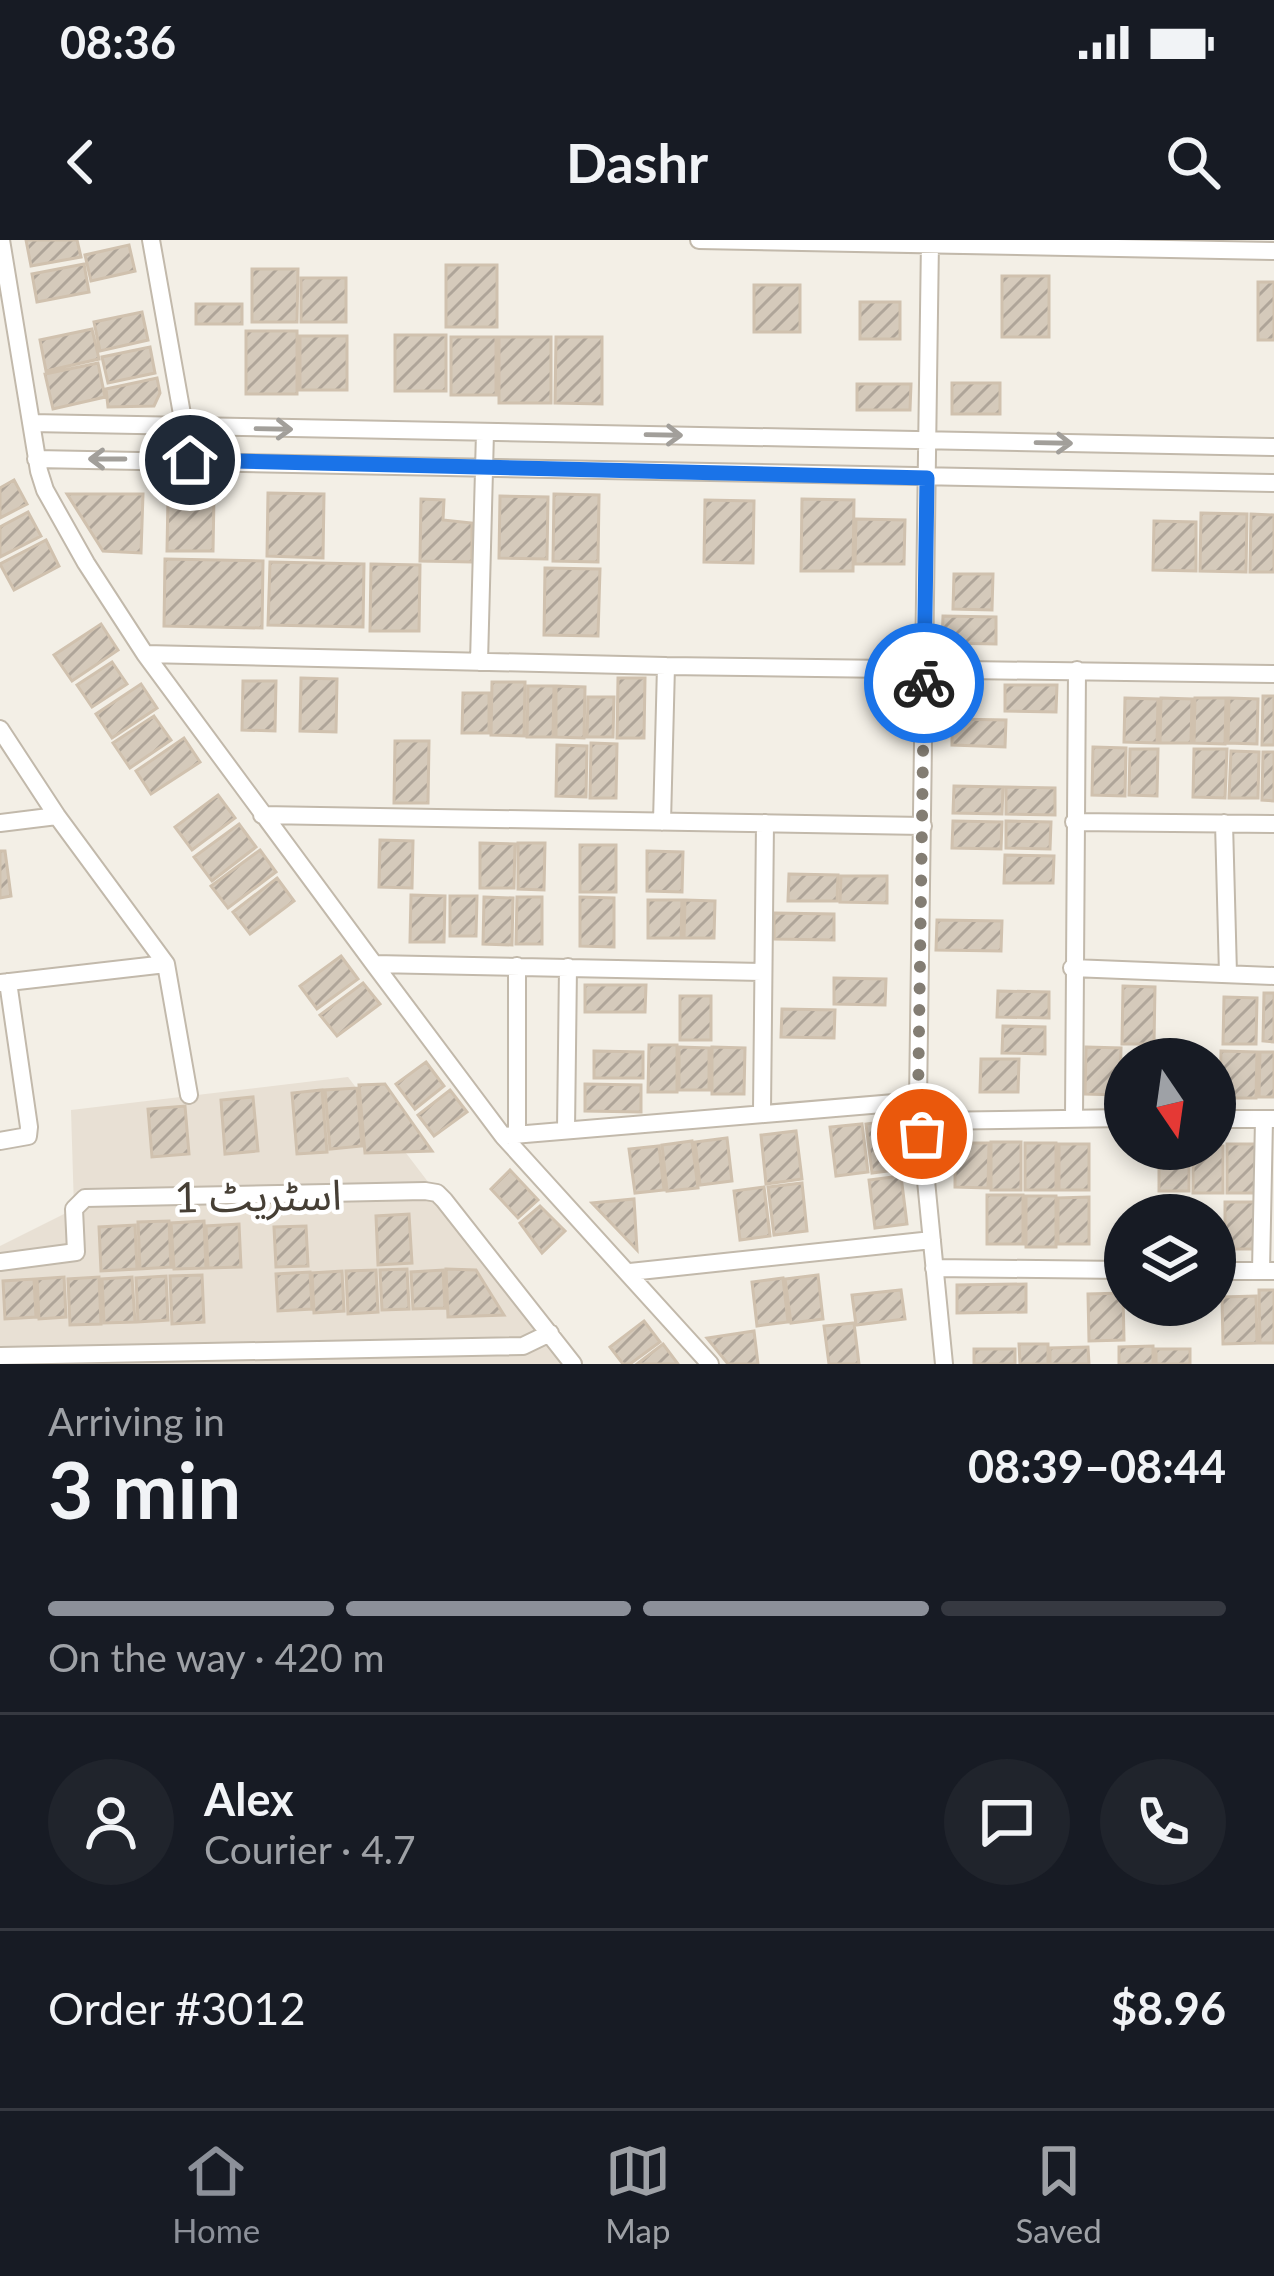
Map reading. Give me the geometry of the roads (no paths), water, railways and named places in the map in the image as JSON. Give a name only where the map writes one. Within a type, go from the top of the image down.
[{"type":"street","points":[[1,240],[36,459],[62,522],[145,653],[374,964],[510,1135],[710,1364]]},
{"type":"street","points":[[151,240],[190,460]]},
{"type":"street","points":[[700,240],[1274,251]]},
{"type":"street","points":[[930,243],[918,1101],[930,1121]]},
{"type":"street","points":[[31,424],[1274,447]]},
{"type":"street","points":[[479,662],[485,432]]},
{"type":"street","points":[[36,459],[1274,483]]},
{"type":"street","points":[[145,653],[1274,674]]},
{"type":"street","points":[[662,822],[666,666]]},
{"type":"street","points":[[1074,1118],[1077,670]]},
{"type":"street","points":[[0,729],[57,816],[166,964],[189,1095]]},
{"type":"street","points":[[262,815],[923,826]]},
{"type":"street","points":[[0,823],[57,816]]},
{"type":"street","points":[[1075,822],[1274,824]]},
{"type":"street","points":[[763,1112],[765,823]]},
{"type":"street","points":[[1224,823],[1228,974]]},
{"type":"street","points":[[0,1142],[28,1136],[29,1127],[4,983],[166,964]]},
{"type":"street","points":[[374,964],[762,972]]},
{"type":"street","points":[[510,1135],[517,966]]},
{"type":"street","points":[[566,1130],[568,967]]},
{"type":"street","points":[[1072,968],[1274,976]]},
{"type":"street","points":[[510,1135],[918,1101]]},
{"type":"street","points":[[944,1364],[923,1129],[930,1121],[1104,1118]]},
{"type":"street","points":[[1236,1119],[1269,1119],[1268,1271],[1236,1271]]},
{"type":"street","name":"اسٹریٹ 1","points":[[0,1262],[76,1252],[74,1209],[85,1198],[425,1191],[444,1200],[550,1333]]},
{"type":"street","points":[[630,1272],[932,1240]]},
{"type":"street","points":[[934,1268],[1104,1270]]},
{"type":"street","points":[[0,1356],[523,1346],[550,1333],[574,1364]]}]
